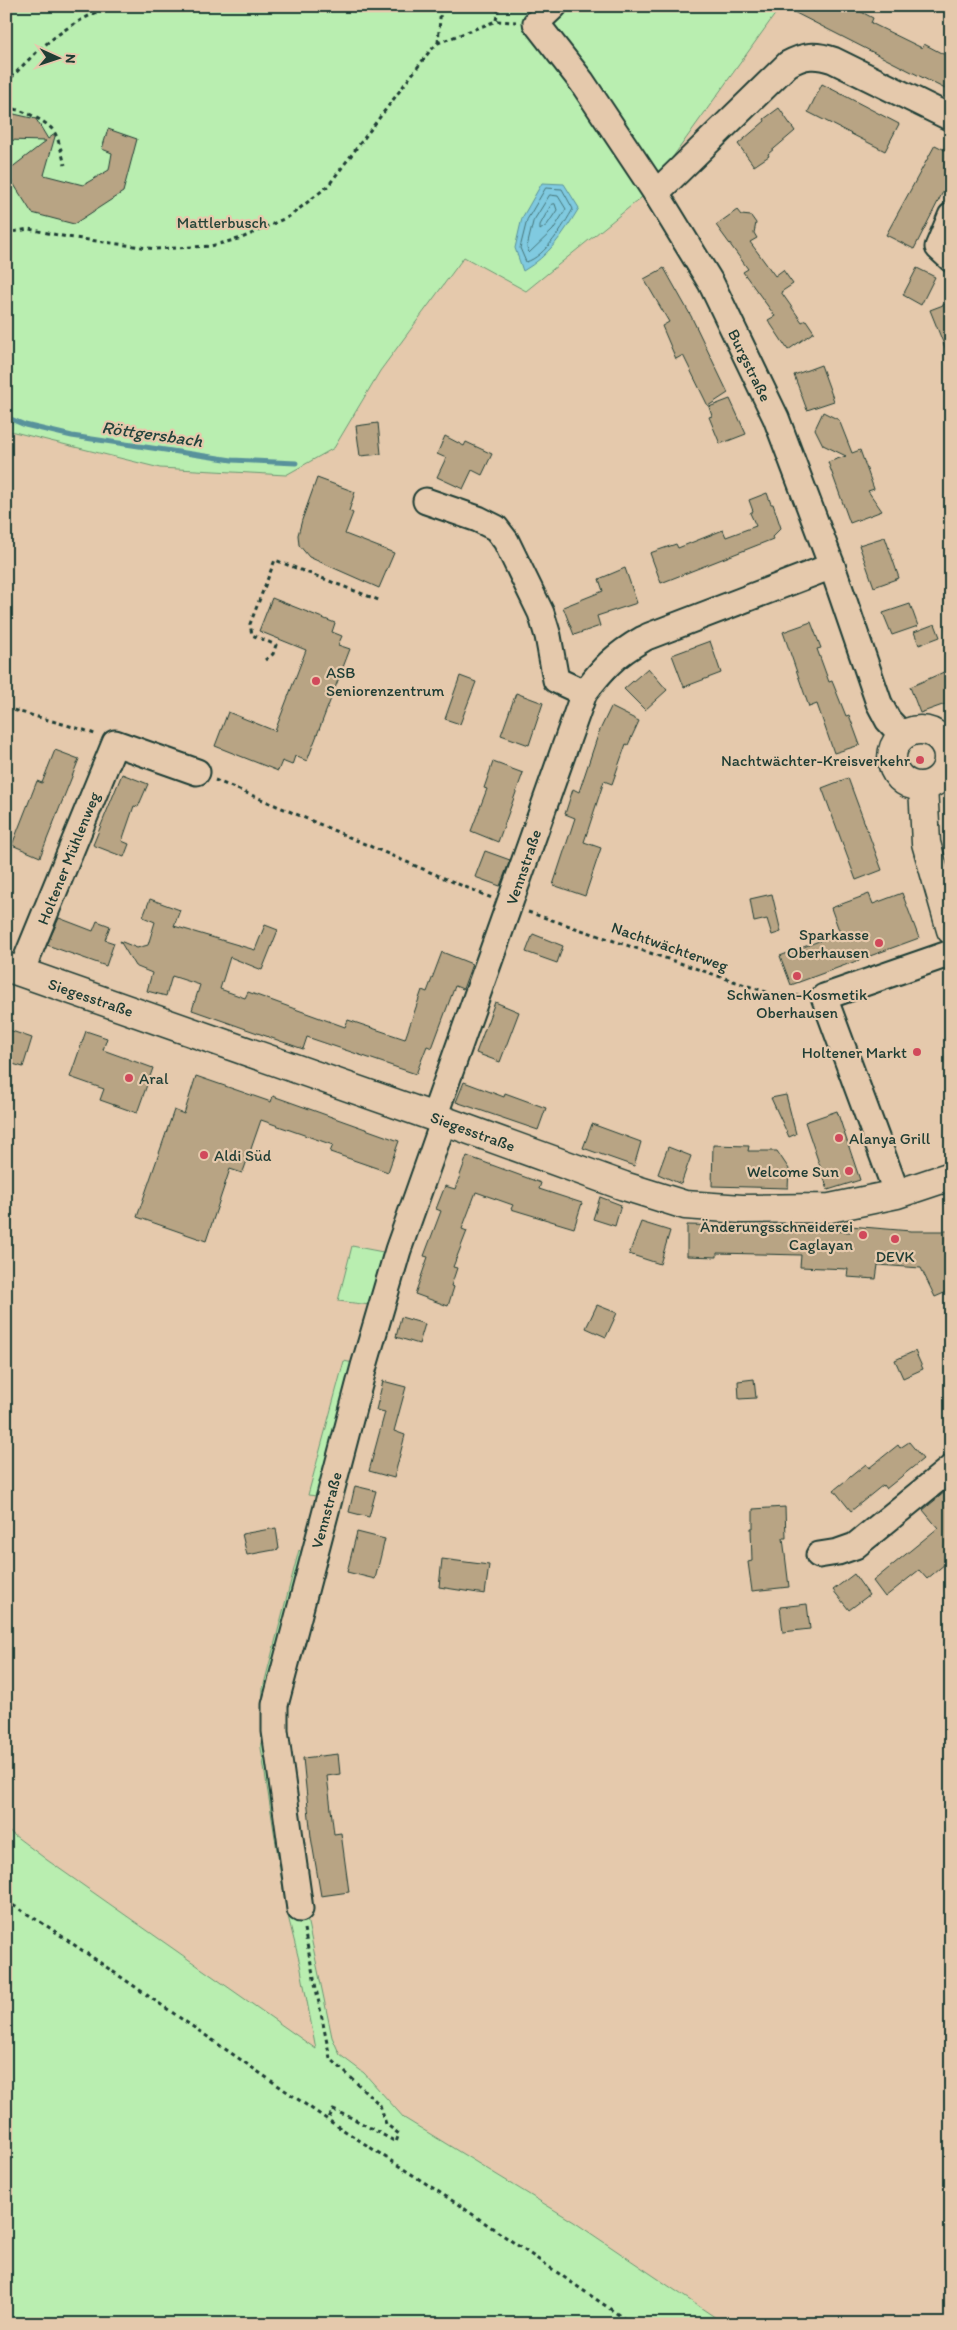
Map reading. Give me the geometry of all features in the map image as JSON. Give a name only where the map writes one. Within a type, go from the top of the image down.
[{"type":"main road","points":[[916,731],[926,731],[947,741],[947,762],[944,772],[938,780],[923,786],[906,783],[897,775],[892,764],[892,753],[897,742],[903,736],[916,731]]},
{"type":"main road","points":[[923,786],[926,843],[951,930]]},
{"type":"main road","name":"Siegesstraße","points":[[13,970],[439,1118],[624,1186],[685,1204],[742,1209],[830,1208],[897,1194],[951,1176]]},
{"type":"street","points":[[536,23],[554,6]]},
{"type":"street","name":"Burgstraße","points":[[536,23],[582,82],[656,193],[711,283],[776,418],[832,566],[879,702],[888,720],[903,736]]},
{"type":"street","points":[[656,193],[788,64],[809,55],[833,60],[951,118]]},
{"type":"street","points":[[951,216],[938,247],[951,259]]},
{"type":"street","points":[[426,500],[478,519],[496,528],[514,554],[540,613],[548,636],[556,680],[584,693]]},
{"type":"street","name":"Vennstraße","points":[[300,1909],[275,1731],[275,1705],[359,1386],[395,1259],[439,1118],[584,693],[600,672],[620,653],[646,638],[832,566]]},
{"type":"street","points":[[115,743],[196,772]]},
{"type":"street","name":"Holtener Mühlenweg","points":[[13,970],[115,743]]},
{"type":"street","points":[[897,1194],[824,997],[951,953]]},
{"type":"street","points":[[819,1555],[838,1552],[855,1546],[951,1468]]},
{"type":"path","points":[[6,84],[22,66],[62,32],[92,14],[115,6]]},
{"type":"path","points":[[438,43],[442,6]]},
{"type":"path","points":[[496,21],[499,6]]},
{"type":"path","points":[[6,233],[29,229],[67,237],[156,249],[211,246],[242,238],[290,216],[328,186],[429,52],[438,43],[496,21],[536,23]]},
{"type":"path","points":[[6,110],[11,108],[30,114],[53,130],[65,164]]},
{"type":"path","points":[[266,660],[274,654],[276,645],[252,635],[250,624],[275,560],[381,601]]},
{"type":"path","points":[[6,708],[84,730],[115,743]]},
{"type":"path","name":"Nachtwächterweg","points":[[196,772],[510,906],[774,995],[824,997]]},
{"type":"path","points":[[6,1901],[55,1931],[328,2120],[459,2205],[632,2324]]},
{"type":"path","points":[[300,1909],[330,2058],[380,2105],[386,2124],[399,2134],[396,2142],[333,2110],[328,2120]]},
{"type":"green space","name":"Mattlerbusch","points":[[6,6],[781,6],[647,193],[526,291],[464,257],[380,371],[334,448],[286,475],[160,468],[6,430]]},
{"type":"green space","points":[[352,1246],[383,1252],[370,1305],[338,1301]]},
{"type":"green space","points":[[344,1361],[362,1365],[326,1497],[308,1495]]},
{"type":"green space","points":[[299,1550],[310,1560],[278,1677],[305,1909],[332,2037],[340,2055],[364,2073],[404,2118],[574,2222],[725,2324],[6,2324],[6,1829],[47,1860],[316,2049],[300,1964],[286,1908],[261,1748],[263,1688]]},
{"type":"water","points":[[542,183],[564,184],[579,208],[562,235],[548,251],[523,271],[515,248],[522,218]]},
{"type":"building","points":[[782,6],[850,6],[873,18],[871,23],[922,48],[924,44],[951,57],[951,92]]},
{"type":"building","points":[[822,84],[899,124],[885,151],[808,112]]},
{"type":"building","points":[[779,108],[795,131],[768,154],[769,156],[754,166],[738,144],[765,121],[764,119]]},
{"type":"building","points":[[14,114],[36,119],[48,139],[56,133],[44,175],[83,185],[109,170],[112,153],[102,149],[108,129],[137,139],[123,192],[74,224],[32,213],[6,172],[46,141],[6,140],[6,120]]},
{"type":"building","points":[[935,145],[951,153],[951,176],[914,249],[886,235]]},
{"type":"building","points":[[737,210],[741,215],[751,216],[756,223],[754,233],[757,238],[750,242],[775,276],[783,270],[793,284],[781,292],[802,322],[806,320],[814,332],[788,350],[768,320],[775,316],[743,272],[748,269],[716,225]]},
{"type":"building","points":[[664,268],[691,316],[728,393],[708,406],[683,355],[676,359],[662,326],[669,322],[644,279]]},
{"type":"building","points":[[917,268],[935,277],[921,305],[903,295]]},
{"type":"building","points":[[951,302],[951,359],[950,360],[930,310]]},
{"type":"building","points":[[821,365],[834,401],[807,410],[794,375]]},
{"type":"building","points":[[730,399],[746,434],[720,444],[709,417],[712,416],[709,407]]},
{"type":"building","points":[[823,412],[839,420],[852,453],[860,450],[874,489],[868,491],[882,511],[850,523],[828,462],[846,456],[823,445],[815,429]]},
{"type":"building","points":[[378,423],[381,454],[360,456],[356,426]]},
{"type":"building","points":[[445,436],[464,446],[466,442],[492,454],[482,475],[472,470],[463,489],[437,477],[446,458],[437,454]]},
{"type":"building","points":[[317,478],[355,492],[349,511],[353,513],[345,534],[394,553],[379,588],[309,557],[299,545],[298,535],[302,520]]},
{"type":"building","points":[[767,493],[781,528],[772,537],[773,539],[661,583],[650,553],[676,544],[678,548],[723,530],[726,537],[756,526],[750,513],[753,511],[749,500]]},
{"type":"building","points":[[885,537],[899,578],[874,587],[859,545]]},
{"type":"building","points":[[625,568],[637,603],[597,616],[600,626],[574,635],[563,607],[603,591],[599,579]]},
{"type":"building","name":"ASB Seniorenzentrum","points":[[272,598],[335,623],[332,632],[342,636],[338,645],[350,649],[307,761],[295,756],[292,765],[282,761],[278,771],[215,746],[228,712],[275,731],[306,650],[259,631]]},
{"type":"building","points":[[910,604],[918,626],[892,635],[883,613]]},
{"type":"building","points":[[811,622],[821,648],[817,649],[829,682],[832,681],[846,716],[849,715],[860,745],[834,753],[817,704],[809,707],[783,632]]},
{"type":"building","points":[[935,624],[940,637],[919,645],[914,632]]},
{"type":"building","points":[[710,641],[721,673],[684,687],[672,655]]},
{"type":"building","points":[[648,668],[667,690],[645,710],[624,689]]},
{"type":"building","points":[[946,671],[951,685],[951,702],[920,713],[910,687]]},
{"type":"building","points":[[460,676],[476,682],[460,724],[445,719]]},
{"type":"building","points":[[516,693],[543,703],[529,745],[501,735]]},
{"type":"building","points":[[611,707],[639,721],[628,745],[626,744],[612,784],[604,781],[584,842],[601,848],[585,896],[553,885],[575,818],[565,814],[573,789],[579,792],[599,732]]},
{"type":"building","points":[[55,750],[79,759],[40,857],[12,845],[37,781],[42,783]]},
{"type":"building","points":[[493,762],[523,773],[498,842],[471,831],[487,789],[484,788]]},
{"type":"building","points":[[122,774],[148,784],[138,807],[134,806],[122,841],[129,844],[124,857],[93,845]]},
{"type":"building","points":[[848,778],[882,870],[856,880],[822,788]]},
{"type":"building","points":[[485,851],[510,860],[500,886],[475,877]]},
{"type":"building","points":[[902,893],[919,938],[791,985],[780,956],[840,933],[831,908],[869,894],[873,904]]},
{"type":"building","points":[[772,894],[781,932],[772,935],[767,919],[754,922],[750,899]]},
{"type":"building","points":[[150,899],[180,910],[174,926],[255,950],[265,925],[278,930],[262,970],[230,957],[220,989],[245,998],[248,992],[345,1027],[348,1020],[405,1039],[422,990],[427,992],[442,952],[472,964],[463,989],[455,986],[432,1048],[427,1046],[416,1074],[307,1037],[303,1049],[192,1010],[200,985],[172,976],[166,996],[147,991],[152,973],[135,966],[120,941],[137,948],[148,945],[155,922],[143,917]]},
{"type":"building","points":[[59,918],[93,931],[97,921],[110,926],[105,940],[114,943],[106,966],[47,945]]},
{"type":"building","points":[[533,934],[563,946],[557,963],[526,952]]},
{"type":"building","points":[[495,1002],[519,1012],[500,1062],[476,1053]]},
{"type":"building","points":[[6,1029],[32,1038],[23,1067],[6,1062]]},
{"type":"building","points":[[86,1031],[107,1038],[103,1050],[153,1068],[137,1113],[100,1100],[104,1089],[70,1077]]},
{"type":"building","name":"Aldi Süd","points":[[196,1076],[271,1102],[273,1096],[399,1141],[388,1172],[330,1152],[333,1145],[261,1120],[242,1173],[230,1169],[206,1241],[137,1217],[174,1110],[184,1114]]},
{"type":"building","points":[[464,1082],[504,1097],[505,1093],[546,1108],[538,1130],[456,1102]]},
{"type":"building","points":[[786,1095],[796,1134],[789,1137],[771,1098]]},
{"type":"building","points":[[837,1111],[860,1180],[828,1190],[805,1122]]},
{"type":"building","points":[[592,1124],[641,1142],[634,1166],[583,1148]]},
{"type":"building","points":[[713,1145],[749,1146],[748,1151],[777,1151],[789,1169],[788,1188],[712,1186]]},
{"type":"building","points":[[668,1147],[691,1156],[681,1184],[658,1174]]},
{"type":"building","points":[[467,1156],[541,1183],[539,1189],[582,1203],[574,1228],[511,1209],[513,1205],[476,1192],[462,1229],[467,1231],[453,1267],[457,1268],[451,1286],[454,1287],[448,1306],[415,1294],[428,1257],[424,1256],[441,1211],[436,1209],[445,1186],[455,1189]]},
{"type":"building","points":[[600,1197],[621,1205],[615,1226],[593,1219]]},
{"type":"building","points":[[641,1222],[670,1231],[660,1264],[629,1254]]},
{"type":"building","points":[[687,1225],[780,1227],[850,1232],[850,1226],[911,1231],[951,1231],[951,1290],[935,1297],[921,1268],[878,1265],[876,1279],[847,1277],[848,1269],[800,1267],[801,1255],[717,1253],[717,1257],[687,1256]]},
{"type":"building","points":[[597,1305],[617,1313],[606,1337],[586,1328]]},
{"type":"building","points":[[401,1317],[425,1324],[419,1344],[396,1337]]},
{"type":"building","points":[[915,1351],[923,1369],[903,1378],[895,1360]]},
{"type":"building","points":[[754,1379],[756,1398],[739,1399],[738,1381]]},
{"type":"building","points":[[383,1381],[406,1387],[394,1431],[405,1435],[394,1478],[369,1471],[385,1412],[376,1410]]},
{"type":"building","points":[[909,1442],[923,1459],[886,1489],[883,1485],[851,1511],[834,1490],[866,1464],[869,1468],[898,1445],[900,1448]]},
{"type":"building","points":[[355,1486],[376,1491],[369,1517],[349,1512]]},
{"type":"building","points":[[951,1487],[951,1559],[927,1579],[919,1570],[885,1597],[873,1581],[938,1528],[923,1510]]},
{"type":"building","points":[[785,1507],[786,1538],[783,1538],[789,1587],[752,1591],[748,1562],[752,1561],[751,1528],[753,1528],[753,1509]]},
{"type":"building","points":[[276,1528],[279,1549],[247,1555],[242,1534]]},
{"type":"building","points":[[357,1532],[385,1539],[375,1579],[347,1572]]},
{"type":"building","points":[[442,1559],[489,1565],[485,1594],[439,1587]]},
{"type":"building","points":[[854,1574],[869,1595],[849,1610],[833,1590]]},
{"type":"building","points":[[807,1604],[810,1629],[783,1632],[780,1607]]},
{"type":"building","points":[[338,1754],[340,1774],[327,1776],[334,1834],[341,1833],[349,1892],[321,1896],[311,1837],[303,1758]]},
{"type":"waterway","name":"Röttgersbach","points":[[6,417],[25,425],[72,436],[232,460],[296,463]]},
{"type":"place","name":"ASB Seniorenzentrum","points":[[316,681]]},
{"type":"place","name":"Nachtwächter-Kreisverkehr","points":[[920,760]]},
{"type":"place","name":"Sparkasse Oberhausen","points":[[879,943]]},
{"type":"place","name":"Schwanen-Kosmetik Oberhausen","points":[[797,976]]},
{"type":"place","name":"Holtener Markt","points":[[917,1052]]},
{"type":"place","name":"Aral","points":[[129,1078]]},
{"type":"place","name":"Alanya Grill","points":[[839,1138]]},
{"type":"place","name":"Aldi Süd","points":[[204,1155]]},
{"type":"place","name":"Welcome Sun","points":[[849,1171]]},
{"type":"place","name":"Änderungsschneiderei Caglayan","points":[[863,1235]]},
{"type":"place","name":"DEVK","points":[[895,1239]]}]
